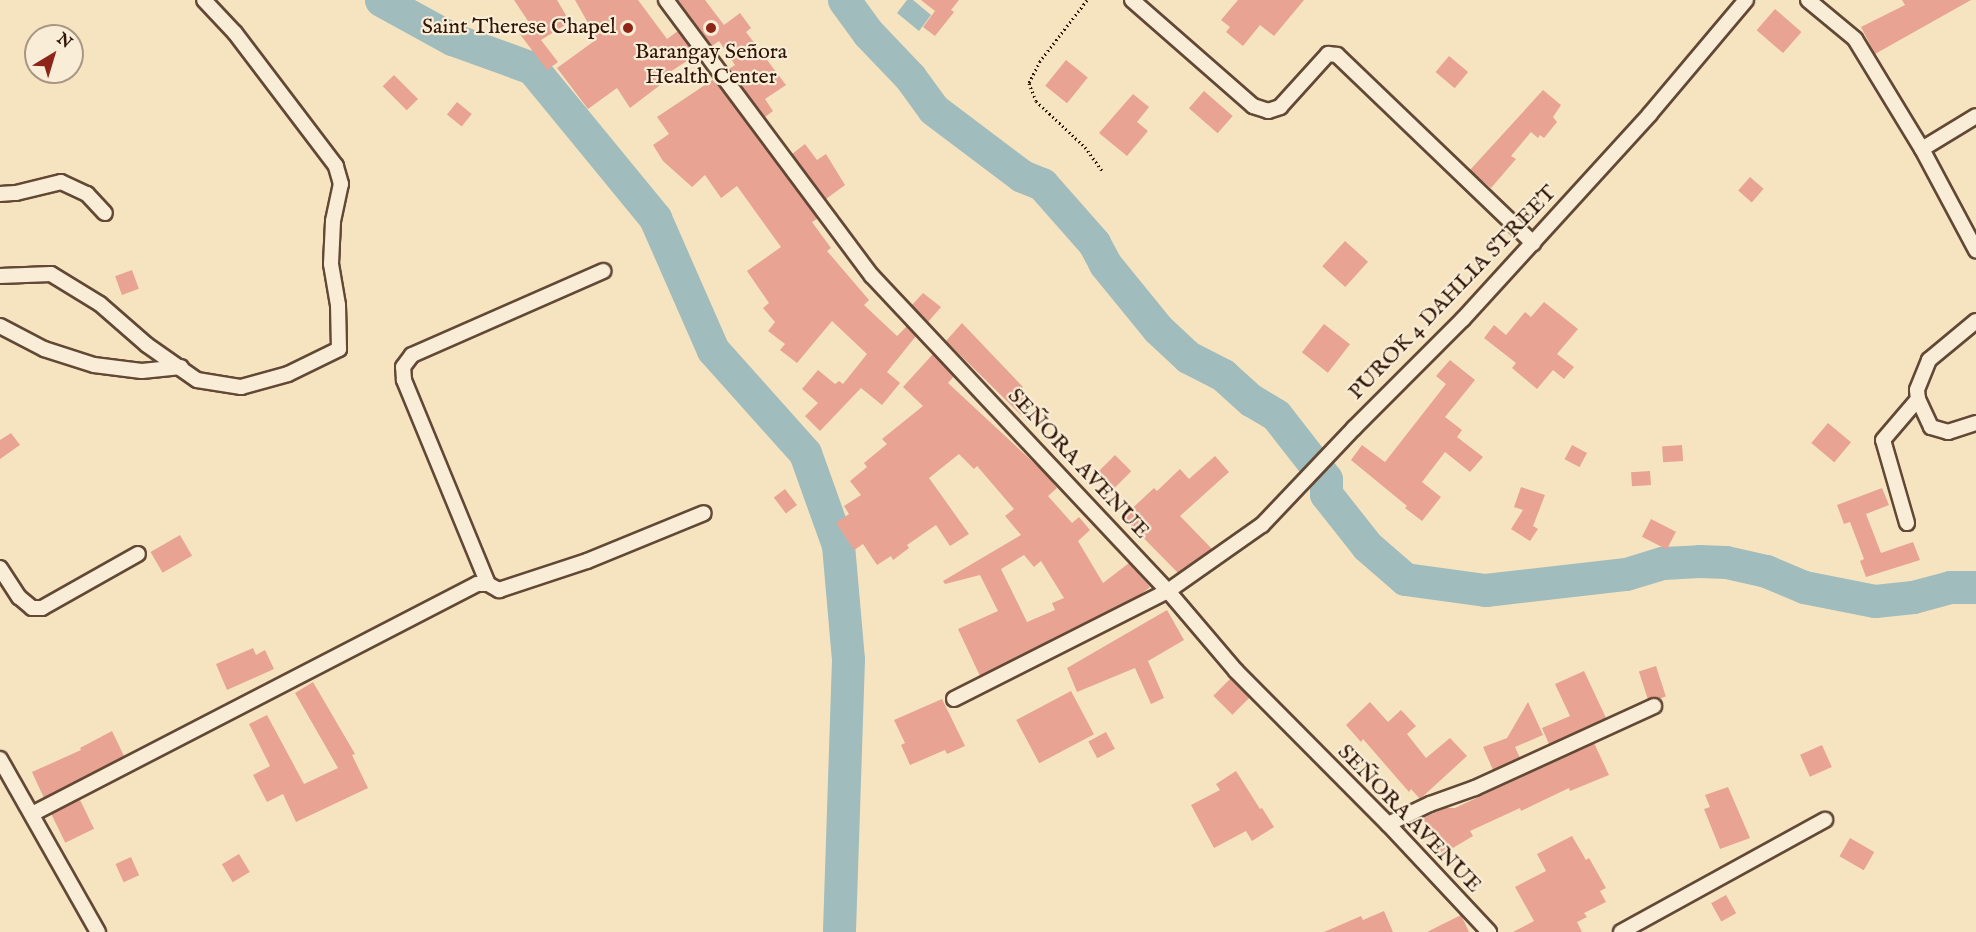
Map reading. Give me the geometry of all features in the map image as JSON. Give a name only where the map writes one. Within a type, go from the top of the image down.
[{"type":"street","points":[[0,276],[51,274],[100,304],[147,345],[197,380],[241,387],[288,374],[339,349],[338,305],[331,264],[333,220],[341,184],[336,166],[236,33],[204,0]]},
{"type":"street","name":"SEÑORA AVENUE","points":[[666,0],[872,276],[1168,591],[1236,671],[1388,824],[1489,932]]},
{"type":"street","points":[[1132,0],[1253,106],[1268,111],[1280,108],[1328,54],[1337,56],[1533,243]]},
{"type":"street","name":"PUROK 4 DAHLIA STREET","points":[[954,699],[1168,591],[1262,525],[1463,319],[1650,114],[1746,0]]},
{"type":"street","points":[[1808,0],[1855,39],[1922,148],[1976,250]]},
{"type":"street","points":[[1922,148],[1976,116]]},
{"type":"street","points":[[0,194],[61,182],[87,194],[105,213]]},
{"type":"street","points":[[488,584],[404,380],[403,367],[412,355],[603,271]]},
{"type":"street","points":[[1976,321],[1929,360],[1917,390],[1918,399],[1931,427],[1948,432],[1976,423]]},
{"type":"street","points":[[0,326],[44,349],[94,364],[142,371],[181,367]]},
{"type":"street","points":[[1907,523],[1883,440],[1918,399]]},
{"type":"street","points":[[32,814],[477,584],[488,584],[499,590],[588,561],[704,513]]},
{"type":"street","points":[[0,568],[19,597],[32,608],[42,608],[138,554]]},
{"type":"street","points":[[1388,824],[1430,804],[1475,788],[1654,706]]},
{"type":"street","points":[[0,759],[98,932]]},
{"type":"street","points":[[1621,932],[1825,820]]},
{"type":"path","points":[[1087,0],[1040,61],[1029,83],[1036,101],[1085,147],[1103,172]]},
{"type":"water","points":[[907,0],[913,0],[931,15],[919,31],[897,13]]},
{"type":"building","points":[[514,0],[557,0],[570,22],[541,40],[558,62],[547,70],[519,33],[530,25],[532,27]]},
{"type":"building","points":[[575,0],[638,0],[667,39],[678,31],[696,55],[670,72],[672,76],[630,108],[617,88],[588,109],[557,68],[597,39]]},
{"type":"building","points":[[677,0],[705,0],[724,25],[740,13],[751,28],[746,32],[786,85],[765,99],[773,111],[765,117],[729,69],[735,65],[719,41],[712,46]]},
{"type":"building","points":[[921,0],[959,0],[951,10],[954,12],[935,36],[923,27],[935,11]]},
{"type":"building","points":[[1238,0],[1304,0],[1274,36],[1260,25],[1243,46],[1226,32],[1230,27],[1221,20]]},
{"type":"building","points":[[1902,0],[1971,0],[1875,54],[1861,27],[1905,5]]},
{"type":"building","points":[[1775,9],[1801,32],[1783,53],[1757,30]]},
{"type":"building","points":[[1449,56],[1468,72],[1455,88],[1436,72]]},
{"type":"building","points":[[1066,60],[1088,78],[1067,103],[1045,86]]},
{"type":"building","points":[[394,75],[418,99],[407,110],[383,86]]},
{"type":"building","points":[[714,79],[811,209],[817,219],[812,222],[831,248],[827,251],[869,300],[864,305],[897,336],[907,326],[916,336],[887,372],[900,383],[882,405],[861,388],[820,431],[805,416],[818,403],[802,389],[818,370],[835,384],[839,381],[843,384],[867,354],[832,321],[797,363],[780,350],[785,344],[768,331],[775,322],[763,308],[769,303],[747,271],[781,247],[737,186],[721,198],[705,175],[692,187],[663,161],[653,145],[669,134],[657,117]]},
{"type":"building","points":[[1543,90],[1561,105],[1553,117],[1557,122],[1544,138],[1540,135],[1538,138],[1531,132],[1511,156],[1516,159],[1491,188],[1470,170]]},
{"type":"building","points":[[1204,91],[1233,116],[1218,133],[1189,108]]},
{"type":"building","points":[[1133,94],[1149,107],[1137,122],[1148,131],[1127,156],[1099,133]]},
{"type":"building","points":[[457,102],[472,114],[462,126],[447,114]]},
{"type":"building","points":[[805,144],[817,160],[826,154],[845,185],[826,199],[792,154]]},
{"type":"building","points":[[1750,177],[1764,189],[1752,202],[1738,191]]},
{"type":"building","points":[[1345,241],[1368,262],[1345,287],[1322,266]]},
{"type":"building","points":[[132,270],[139,289],[122,295],[115,276]]},
{"type":"building","points":[[923,293],[941,307],[928,322],[912,305]]},
{"type":"building","points":[[1544,302],[1578,329],[1557,354],[1574,367],[1564,379],[1553,370],[1537,389],[1512,368],[1516,363],[1484,338],[1494,325],[1506,335],[1525,312],[1531,317]]},
{"type":"building","points":[[962,323],[1023,387],[1019,391],[1033,404],[1021,415],[946,341]]},
{"type":"building","points":[[1324,324],[1350,344],[1328,373],[1302,352]]},
{"type":"building","points":[[933,354],[954,376],[948,383],[1048,476],[1057,488],[1048,496],[1072,523],[1079,517],[1090,530],[1078,541],[1103,583],[1129,563],[1150,587],[1139,596],[980,676],[958,629],[998,611],[980,575],[945,584],[943,581],[1021,535],[1005,516],[1014,509],[977,466],[974,469],[959,454],[929,478],[969,534],[950,546],[936,525],[907,545],[909,548],[893,560],[891,556],[877,565],[863,544],[854,550],[836,523],[849,514],[844,506],[861,495],[850,481],[867,467],[864,463],[887,444],[882,439],[923,406],[903,387]],"holes":[[[1024,555],[1034,567],[1041,561],[1064,598],[1052,603],[1055,610],[1027,622],[1001,569]]]},
{"type":"building","points":[[1450,360],[1475,380],[1445,417],[1462,430],[1457,437],[1483,457],[1470,472],[1445,452],[1422,482],[1441,497],[1422,521],[1351,460],[1362,445],[1385,462],[1446,384],[1436,376]]},
{"type":"building","points":[[1828,423],[1851,442],[1834,462],[1811,443]]},
{"type":"building","points":[[11,433],[20,445],[0,459],[0,440]]},
{"type":"building","points":[[1572,445],[1587,453],[1579,467],[1564,459]]},
{"type":"building","points":[[1682,445],[1683,461],[1663,462],[1662,446]]},
{"type":"building","points":[[1115,455],[1131,471],[1111,491],[1095,475]]},
{"type":"building","points":[[1215,456],[1229,472],[1180,516],[1212,549],[1178,573],[1123,517],[1154,488],[1157,491],[1180,469],[1189,479]]},
{"type":"building","points":[[1650,471],[1651,485],[1632,486],[1631,472]]},
{"type":"building","points":[[1521,487],[1545,495],[1533,526],[1538,529],[1530,541],[1511,529],[1523,510],[1514,507]]},
{"type":"building","points":[[1882,488],[1889,505],[1866,514],[1881,553],[1913,542],[1920,560],[1866,577],[1860,561],[1864,559],[1850,522],[1844,524],[1837,505]]},
{"type":"building","points":[[785,489],[797,505],[786,513],[774,497]]},
{"type":"building","points":[[1651,519],[1676,532],[1667,550],[1642,537]]},
{"type":"building","points":[[180,535],[192,556],[163,573],[151,552]]},
{"type":"building","points":[[1167,610],[1184,640],[1148,661],[1164,698],[1151,704],[1135,668],[1077,692],[1067,668]]},
{"type":"building","points":[[253,648],[256,655],[265,650],[274,669],[227,690],[216,664]]},
{"type":"building","points":[[1656,666],[1666,696],[1649,702],[1639,672]]},
{"type":"building","points":[[1584,671],[1606,718],[1549,744],[1542,728],[1570,716],[1555,684]]},
{"type":"building","points":[[1231,678],[1250,697],[1232,715],[1213,696]]},
{"type":"building","points":[[313,682],[355,754],[352,755],[368,788],[296,822],[283,794],[267,802],[253,775],[270,766],[249,724],[267,715],[304,784],[338,768],[295,693]]},
{"type":"building","points":[[1071,691],[1094,734],[1039,763],[1016,720]]},
{"type":"building","points":[[942,699],[965,746],[947,754],[945,750],[910,765],[901,745],[905,743],[894,720]]},
{"type":"building","points":[[1370,702],[1388,722],[1401,710],[1416,726],[1407,734],[1426,758],[1450,738],[1467,756],[1420,799],[1411,789],[1409,792],[1363,739],[1361,742],[1346,725]]},
{"type":"building","points":[[1528,702],[1543,735],[1515,747],[1520,758],[1493,770],[1483,747],[1507,738]]},
{"type":"building","points":[[112,731],[124,756],[44,798],[32,772],[81,750],[80,748]]},
{"type":"building","points":[[1106,732],[1115,749],[1097,758],[1088,741]]},
{"type":"building","points":[[1594,743],[1609,775],[1570,791],[1569,788],[1521,811],[1520,808],[1470,831],[1473,836],[1441,855],[1423,818],[1445,808],[1455,808]]},
{"type":"building","points":[[1822,745],[1832,767],[1810,777],[1800,755]]},
{"type":"building","points":[[1236,771],[1274,827],[1252,841],[1246,831],[1214,848],[1191,805],[1220,790],[1216,784]]},
{"type":"building","points":[[1728,787],[1750,838],[1720,849],[1704,809],[1710,807],[1705,795]]},
{"type":"building","points":[[80,800],[94,829],[65,843],[51,814]]},
{"type":"building","points":[[1572,836],[1586,860],[1589,858],[1606,888],[1600,891],[1606,902],[1584,913],[1587,917],[1577,922],[1582,932],[1513,932],[1534,921],[1515,887],[1546,871],[1537,854]]},
{"type":"building","points":[[1850,838],[1874,852],[1864,870],[1840,856]]},
{"type":"building","points":[[239,854],[250,872],[233,882],[222,864]]},
{"type":"building","points":[[131,857],[139,875],[124,882],[115,864]]},
{"type":"building","points":[[1726,895],[1736,913],[1721,922],[1711,903]]},
{"type":"building","points":[[1384,911],[1393,932],[1324,932],[1361,916],[1363,920]]},
{"type":"building","points":[[1461,915],[1469,932],[1427,932]]},
{"type":"waterway","points":[[381,0],[452,39],[532,68],[655,218],[713,350],[805,453],[838,545],[848,659],[839,932]]},
{"type":"waterway","points":[[844,0],[868,33],[910,77],[933,109],[1022,176],[1042,184],[1094,243],[1105,264],[1158,329],[1188,357],[1223,375],[1251,400],[1276,415],[1326,479],[1326,494],[1367,546],[1405,579],[1485,590],[1626,574],[1663,563],[1699,561],[1726,562],[1766,571],[1804,587],[1875,601],[1913,597],[1950,587],[1976,587]]},
{"type":"place","name":"Saint Therese Chapel","points":[[628,28]]},
{"type":"place","name":"Barangay Señora Health Center","points":[[711,28]]}]
